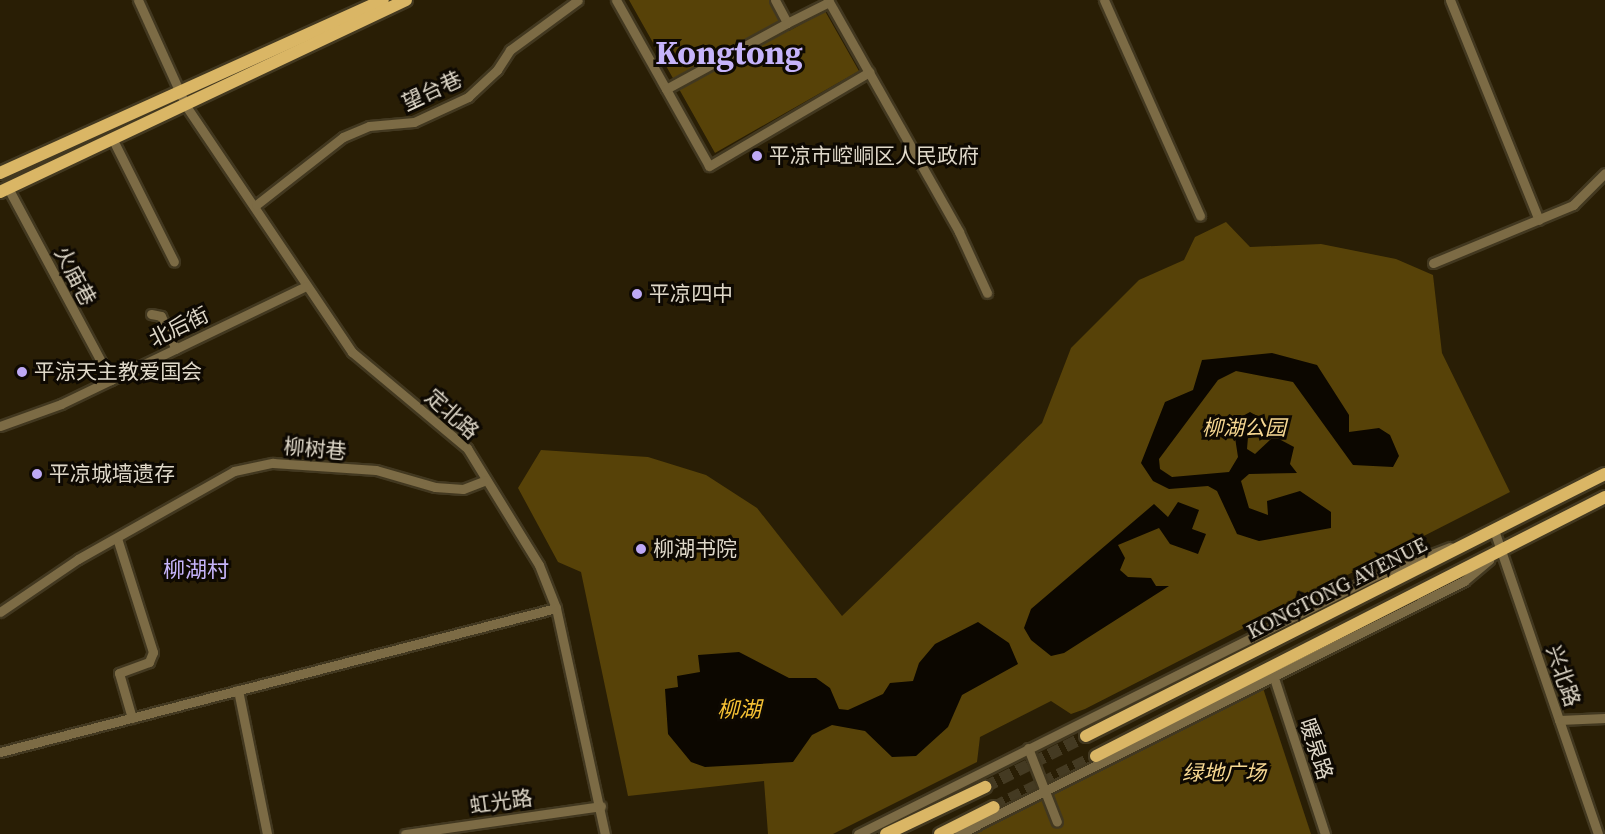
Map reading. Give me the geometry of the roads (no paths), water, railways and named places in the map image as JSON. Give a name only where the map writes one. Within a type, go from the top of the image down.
[{"type":"main road","points":[[0,173],[383,0]]},
{"type":"main road","points":[[4,190],[186,106],[406,0]]},
{"type":"main road","name":"KONGTONG AVENUE","points":[[1086,736],[1605,474]]},
{"type":"main road","name":"KONGTONG AVENUE","points":[[1096,756],[1605,497]]},
{"type":"main road","points":[[886,834],[985,787]]},
{"type":"main road","points":[[940,834],[994,807]]},
{"type":"street","name":"定北路","points":[[138,0],[186,106],[256,205],[306,286],[352,352],[467,448],[539,565],[556,608],[606,834]]},
{"type":"street","name":"望台巷","points":[[256,205],[343,137],[369,126],[414,122],[468,96],[497,70],[510,50],[578,0]]},
{"type":"street","points":[[616,0],[709,166],[869,72]]},
{"type":"street","points":[[774,0],[787,23]]},
{"type":"street","points":[[1104,0],[1200,216]]},
{"type":"street","points":[[1450,0],[1539,220]]},
{"type":"street","points":[[666,89],[829,1],[959,232],[987,293]]},
{"type":"street","points":[[113,140],[174,262]]},
{"type":"street","points":[[1433,263],[1573,205],[1605,173]]},
{"type":"street","name":"火庙巷","points":[[4,190],[111,380]]},
{"type":"street","name":"北后街","points":[[0,426],[111,380],[306,286]]},
{"type":"street","points":[[151,314],[161,316],[176,349]]},
{"type":"street","name":"柳树巷","points":[[0,612],[117,538],[234,471],[273,463],[376,470],[435,488],[463,489],[486,480]]},
{"type":"street","points":[[858,834],[1377,575],[1494,530]]},
{"type":"street","name":"兴北路","points":[[1494,530],[1598,834]]},
{"type":"street","points":[[117,538],[153,652],[149,662],[119,673],[132,718]]},
{"type":"street","points":[[959,834],[1046,788],[1464,581],[1501,550]]},
{"type":"street","points":[[0,752],[556,608]]},
{"type":"street","name":"暖泉路","points":[[1273,675],[1325,834]]},
{"type":"street","points":[[238,690],[267,834]]},
{"type":"street","points":[[1559,720],[1605,718]]},
{"type":"street","points":[[1028,748],[1046,788],[1057,822]]},
{"type":"street","name":"虹光路","points":[[405,834],[601,806]]},
{"type":"water","points":[[1272,353],[1317,365],[1349,415],[1349,432],[1379,428],[1390,435],[1399,456],[1393,467],[1353,465],[1293,382],[1236,371],[1218,380],[1159,459],[1160,469],[1172,477],[1229,472],[1238,457],[1234,431],[1239,418],[1250,412],[1262,419],[1262,431],[1248,437],[1247,449],[1255,454],[1271,439],[1279,439],[1294,447],[1290,464],[1297,473],[1249,474],[1241,481],[1249,508],[1268,515],[1267,501],[1300,491],[1331,512],[1331,528],[1259,541],[1237,534],[1217,491],[1208,486],[1169,489],[1153,481],[1141,463],[1165,402],[1193,390],[1202,360]]},
{"type":"water","points":[[1178,502],[1199,510],[1192,529],[1206,534],[1198,554],[1170,544],[1159,528],[1118,545],[1125,558],[1120,570],[1128,577],[1151,578],[1156,586],[1169,586],[1064,653],[1051,656],[1031,640],[1024,628],[1031,609],[1154,504],[1168,517]]},
{"type":"water","name":"柳湖","points":[[978,622],[1009,643],[1018,664],[962,695],[948,727],[916,756],[892,757],[865,731],[832,725],[812,735],[793,762],[705,767],[691,762],[668,734],[665,689],[678,687],[677,676],[700,672],[698,655],[739,652],[789,678],[816,678],[830,688],[839,709],[848,710],[883,694],[890,683],[913,681],[919,663],[935,644]]},
{"type":"tunnel","points":[[985,787],[1086,736]]},
{"type":"tunnel","points":[[994,807],[1096,756]]},
{"type":"place","name":"平凉市崆峒区人民政府","points":[[757,156]]},
{"type":"place","name":"平凉四中","points":[[637,294]]},
{"type":"place","name":"平涼天主教爱国会","points":[[22,372]]},
{"type":"place","name":"平凉城墙遗存","points":[[37,474]]},
{"type":"place","name":"柳湖书院","points":[[641,549]]},
{"type":"district","name":"Kongtong","points":[[729,53]]},
{"type":"district","name":"柳湖村","points":[[196,570]]},
{"type":"park label","name":"柳湖公园","points":[[1244,428]]},
{"type":"park label","name":"绿地广场","points":[[1224,773]]}]
